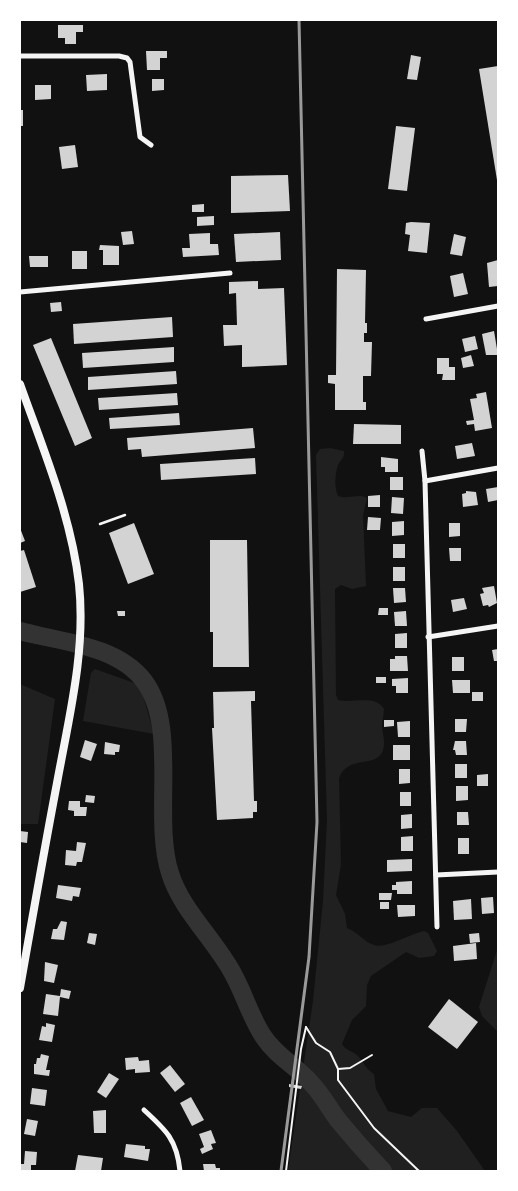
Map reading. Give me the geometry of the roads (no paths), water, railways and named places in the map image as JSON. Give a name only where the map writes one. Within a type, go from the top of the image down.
[{"type":"main road","points":[[20,384],[56,489],[74,553],[79,586],[80,631],[75,691],[20,988]]},
{"type":"street","points":[[20,56],[119,56],[127,58],[130,62],[140,137],[150,145]]},
{"type":"street","points":[[20,292],[230,273]]},
{"type":"street","points":[[426,319],[498,306]]},
{"type":"street","points":[[422,451],[425,481],[437,927]]},
{"type":"street","points":[[425,481],[498,468]]},
{"type":"street","points":[[428,637],[498,626]]},
{"type":"street","points":[[436,875],[498,872]]},
{"type":"street","points":[[144,1110],[170,1134],[179,1158],[180,1171]]},
{"type":"lane","points":[[100,524],[125,515]]},
{"type":"waterway","points":[[20,631],[70,642],[103,652],[133,669],[144,681],[154,700],[160,723],[163,747],[163,826],[165,851],[170,873],[180,897],[232,971],[253,1018],[268,1043],[315,1087],[338,1120],[383,1171]]},
{"type":"railway","points":[[281,1171],[309,957],[317,822],[299,20]]}]
